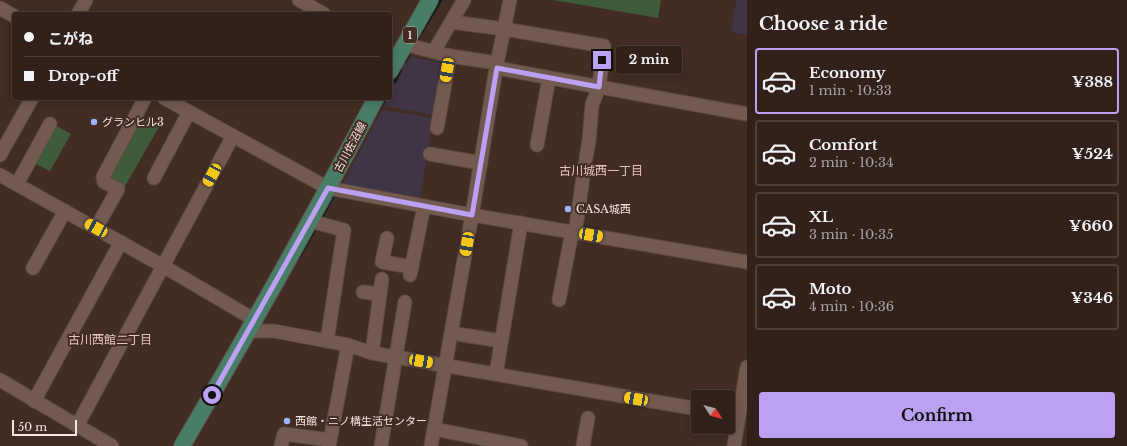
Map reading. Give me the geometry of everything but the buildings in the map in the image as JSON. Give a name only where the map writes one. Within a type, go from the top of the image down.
[{"type":"main road","name":"1","points":[[392,65],[397,50],[430,0]]},
{"type":"main road","name":"古川佐沼線","points":[[182,446],[252,326],[375,100]]},
{"type":"street","points":[[79,12],[86,0]]},
{"type":"street","points":[[299,0],[320,12]]},
{"type":"street","points":[[434,51],[464,0]]},
{"type":"street","points":[[431,446],[497,66],[510,0]]},
{"type":"street","points":[[0,8],[12,15]]},
{"type":"street","points":[[452,22],[604,46],[599,87],[592,105],[589,141],[574,232],[559,300]]},
{"type":"street","points":[[397,50],[434,51],[450,56],[549,78],[747,114]]},
{"type":"street","points":[[437,128],[450,56]]},
{"type":"street","points":[[537,145],[549,78]]},
{"type":"street","points":[[0,155],[31,100]]},
{"type":"street","points":[[96,228],[118,189],[104,182],[104,177],[144,100]]},
{"type":"street","points":[[168,100],[328,188],[472,215],[747,262]]},
{"type":"street","points":[[154,178],[190,112]]},
{"type":"street","points":[[17,184],[50,124]]},
{"type":"street","points":[[77,426],[233,136]]},
{"type":"street","points":[[430,154],[481,163]]},
{"type":"street","points":[[0,175],[163,266],[252,326],[348,345],[372,353],[691,408]]},
{"type":"street","points":[[382,271],[411,271],[424,206]]},
{"type":"street","points":[[33,268],[65,211]]},
{"type":"street","points":[[310,220],[344,230],[327,341]]},
{"type":"street","points":[[496,374],[521,223]]},
{"type":"street","points":[[372,353],[387,238]]},
{"type":"street","points":[[34,401],[121,242]]},
{"type":"street","points":[[363,292],[380,294]]},
{"type":"street","points":[[381,446],[405,302]]},
{"type":"street","points":[[451,333],[501,341]]},
{"type":"street","points":[[281,446],[284,434],[330,443],[348,345]]},
{"type":"street","points":[[734,446],[747,367]]},
{"type":"street","points":[[0,380],[112,446]]},
{"type":"street","points":[[583,446],[588,418]]},
{"type":"street","points":[[434,430],[521,446]]},
{"type":"shaded area","points":[[736,0],[747,0],[747,35],[731,32]]},
{"type":"shaded area","points":[[411,57],[443,63],[433,115],[384,106],[387,100],[392,100],[392,81],[397,82],[403,70],[399,68],[403,61],[408,63]]},
{"type":"shaded area","points":[[382,110],[433,118],[420,199],[341,187]]},
{"type":"green space","points":[[553,0],[661,0],[658,18]]},
{"type":"green space","points":[[142,117],[159,127],[124,188],[110,179],[110,176]]},
{"type":"green space","points":[[55,125],[71,134],[50,171],[34,163]]},
{"type":"waterway","points":[[416,42],[441,0]]},
{"type":"waterway","points":[[405,62],[411,51]]},
{"type":"waterway","points":[[395,82],[401,69]]},
{"type":"waterway","points":[[374,118],[385,100]]},
{"type":"waterway","points":[[321,219],[333,197]]},
{"type":"waterway","points":[[299,258],[316,228]]},
{"type":"place","name":"グランヒル3","points":[[94,122]]},
{"type":"place","name":"CASA城西","points":[[568,209]]},
{"type":"place","name":"西館・ニノ構生活センター","points":[[287,421]]},
{"type":"district","name":"古川城西一丁目","points":[[601,170]]},
{"type":"district","name":"古川西館二丁目","points":[[110,339]]},
{"type":"route","points":[[212,395],[328,188],[472,215],[497,68],[599,87],[602,60]]}]
